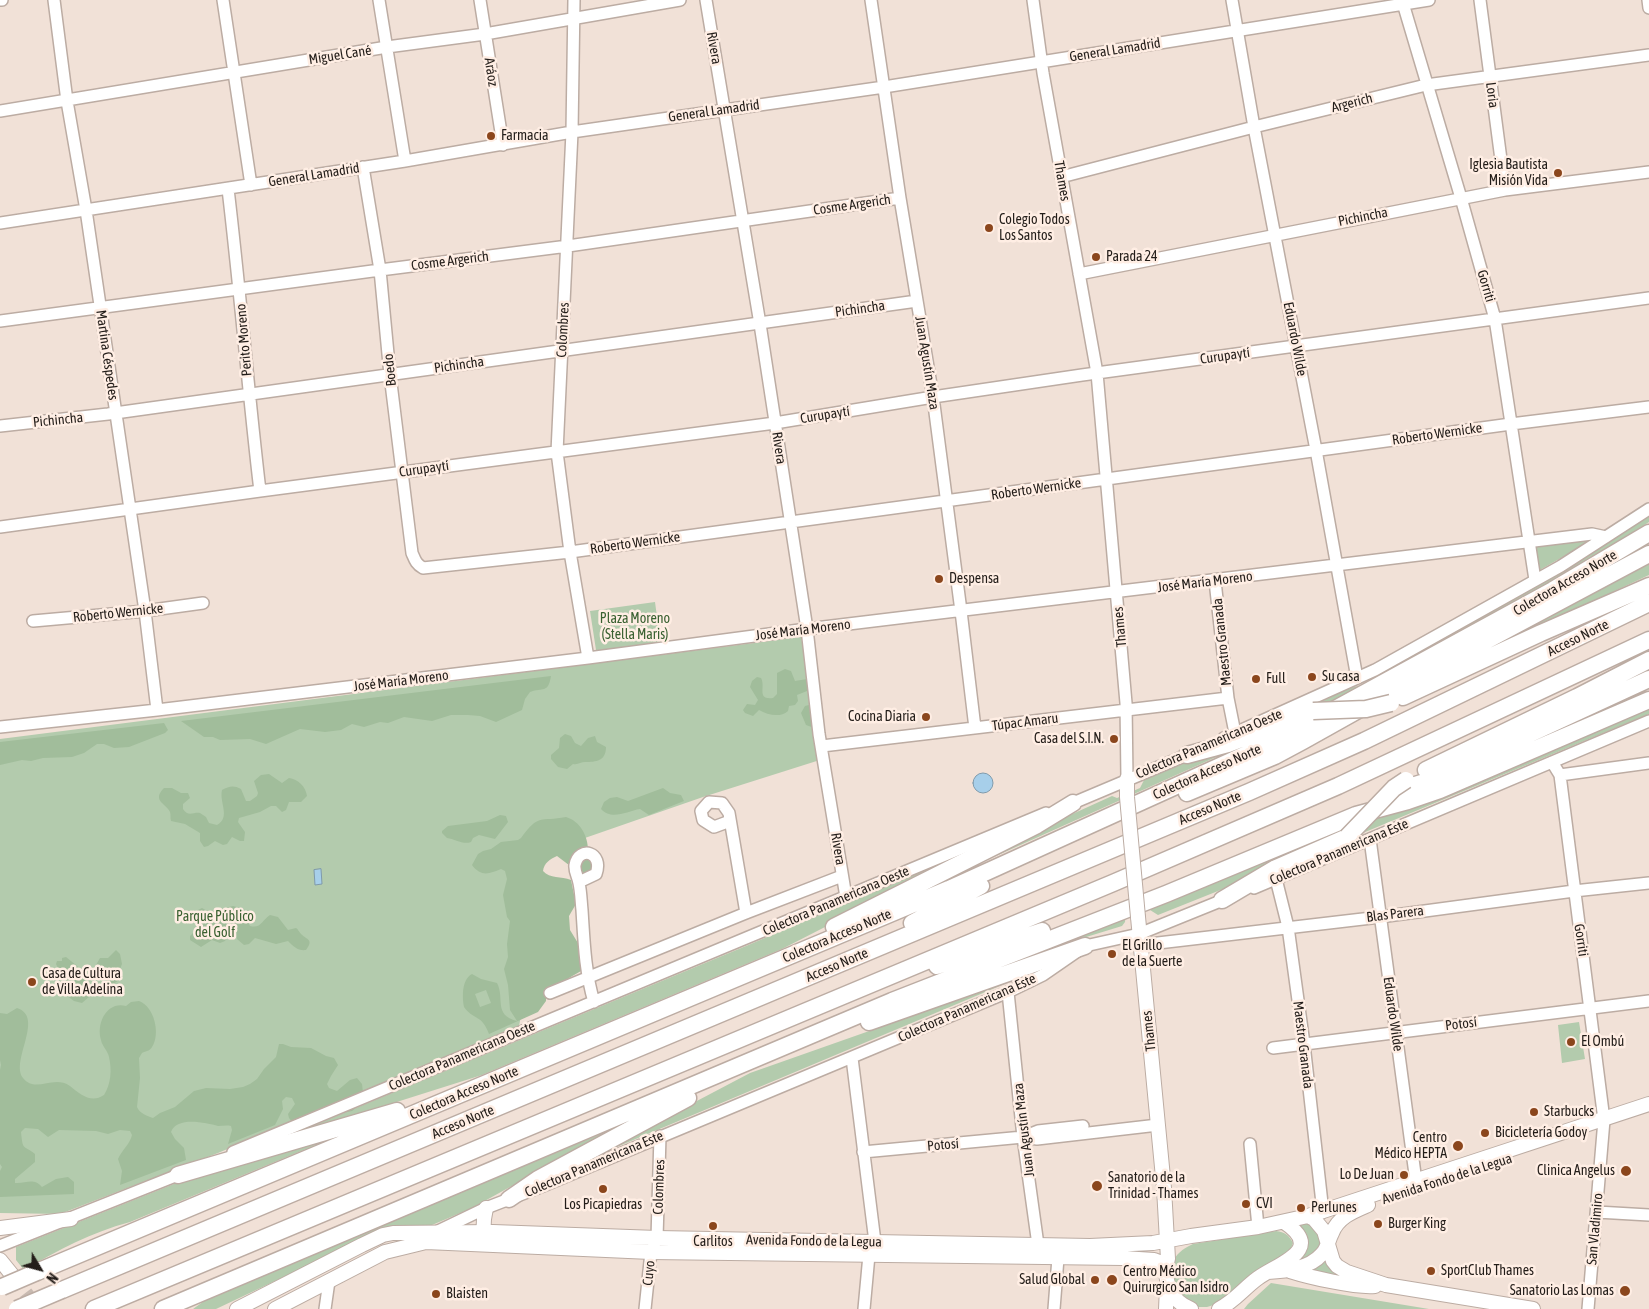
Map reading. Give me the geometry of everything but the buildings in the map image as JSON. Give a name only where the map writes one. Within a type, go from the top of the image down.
[{"type":"highway","name":"Colectora Acceso Norte","points":[[5,1283],[37,1272],[949,889],[1284,736],[1544,595],[1649,533]]},
{"type":"highway","points":[[836,966],[976,888],[1113,824],[1275,756],[1394,690],[1649,554]]},
{"type":"highway","points":[[1187,755],[1228,744],[1313,711],[1366,709],[1391,702],[1649,586]]},
{"type":"highway","name":"Acceso Norte","points":[[17,1309],[1249,792],[1364,741],[1649,603]]},
{"type":"highway","points":[[94,1309],[1113,883],[1338,786],[1649,640]]},
{"type":"highway","points":[[1222,900],[1276,868],[1347,837],[1394,788],[1406,780],[1649,660]]},
{"type":"highway","points":[[835,998],[1005,944],[1104,908],[1345,807],[1428,781],[1649,680]]},
{"type":"highway","points":[[163,1309],[892,1001],[1166,894],[1356,814],[1408,801],[1440,790],[1649,700]]},
{"type":"highway","points":[[742,977],[862,913],[1037,825],[1074,803]]},
{"type":"highway","points":[[509,1199],[538,1179],[767,1054],[834,1035],[1085,946]]},
{"type":"highway","points":[[178,1175],[351,1125],[496,1079]]},
{"type":"main road","name":"Thames","points":[[1127,779],[1167,1240],[1166,1309]]},
{"type":"main road","name":"Avenida Fondo de la Legua","points":[[1604,1124],[1649,1104]]},
{"type":"main road","name":"Avenida Fondo de la Legua","points":[[237,1309],[383,1235],[393,1233],[436,1232],[483,1238],[651,1252],[872,1249],[1038,1244],[1132,1245],[1258,1227],[1308,1216],[1416,1185],[1604,1124],[1649,1113]]},
{"type":"main road","name":"Avenida Fondo de la Legua","points":[[1268,1272],[1290,1271],[1317,1259],[1328,1245],[1335,1227],[1351,1212],[1416,1185]]},
{"type":"main road","points":[[483,1238],[486,1208]]},
{"type":"main road","points":[[1308,1216],[1320,1224],[1334,1261],[1342,1269],[1386,1284],[1533,1309]]},
{"type":"main road","points":[[0,1228],[71,1219]]},
{"type":"main road","points":[[1219,1309],[1230,1305],[1258,1278],[1291,1259],[1299,1249],[1299,1235],[1284,1222]]},
{"type":"main road","points":[[1167,1265],[1180,1242],[1192,1236]]},
{"type":"main road","name":"Avenida Fondo de la Legua","points":[[275,1309],[385,1252],[426,1242],[483,1238],[657,1238],[1058,1258],[1146,1259],[1167,1265]]},
{"type":"main road","points":[[0,1260],[5,1283]]},
{"type":"main road","points":[[1290,1271],[1362,1286],[1386,1284]]},
{"type":"main road","points":[[1167,1286],[1183,1306],[1191,1309]]},
{"type":"street","name":"Martina Céspedes","points":[[54,0],[67,101],[86,210],[145,611],[157,710]]},
{"type":"street","points":[[223,0],[251,184]]},
{"type":"street","points":[[379,0],[405,161]]},
{"type":"street","name":"Aráoz","points":[[480,0],[503,145]]},
{"type":"street","name":"Colombres","points":[[574,0],[568,246],[557,452],[570,552],[588,658]]},
{"type":"street","name":"Miguel Cané","points":[[0,111],[387,47],[485,34],[680,0]]},
{"type":"street","name":"Rivera","points":[[706,0],[791,522],[807,629],[819,734],[846,897]]},
{"type":"street","name":"Juan Agustín Maza","points":[[872,0],[900,198],[933,397],[975,728]]},
{"type":"street","name":"Thames","points":[[1033,0],[1041,62],[1097,373],[1126,710],[1127,779]]},
{"type":"street","name":"Eduardo Wilde","points":[[1232,0],[1357,678]]},
{"type":"street","name":"General Lamadrid","points":[[0,224],[405,161],[572,132],[884,87],[1238,31],[1402,2],[1429,0]]},
{"type":"street","name":"Loria","points":[[1480,0],[1505,190]]},
{"type":"street","points":[[1648,0],[1649,8]]},
{"type":"street","name":"Gorriti","points":[[1402,2],[1495,319],[1535,580]]},
{"type":"street","name":"Argerich","points":[[1061,177],[1254,126],[1426,85],[1649,55]]},
{"type":"street","name":"Boedo","points":[[363,167],[380,270],[390,375],[412,553],[414,560],[423,568]]},
{"type":"street","name":"Pichincha","points":[[1079,274],[1505,190],[1649,172]]},
{"type":"street","name":"Perito Moreno","points":[[228,189],[240,288],[248,395],[260,491]]},
{"type":"street","name":"Cosme Argerich","points":[[0,321],[568,246],[900,198]]},
{"type":"street","name":"Curupaytí","points":[[0,527],[129,508],[775,423],[1097,373],[1649,298]]},
{"type":"street","name":"Pichincha","points":[[0,426],[115,413],[917,302]]},
{"type":"street","name":"Roberto Wernicke","points":[[423,568],[570,552],[1316,450],[1649,407]]},
{"type":"street","name":"Colectora Panamericana Oeste","points":[[0,1246],[178,1175],[1187,755],[1357,678],[1535,580],[1649,509]]},
{"type":"street","name":"José María Moreno","points":[[0,727],[588,658],[807,629],[1117,593],[1592,534],[1606,537]]},
{"type":"street","name":"Maestro Granada","points":[[1215,581],[1228,698],[1235,733]]},
{"type":"street","name":"Roberto Wernicke","points":[[33,621],[145,611],[203,603]]},
{"type":"street","name":"Túpac Amaru","points":[[822,746],[1228,698]]},
{"type":"street","name":"Colectora Panamericana Este","points":[[426,1242],[436,1232],[486,1208],[1008,992],[1043,975],[1085,946],[1140,939],[1222,900],[1276,879],[1649,721]]},
{"type":"street","name":"Gorriti","points":[[1552,762],[1560,775],[1604,1124]]},
{"type":"street","points":[[1560,775],[1649,764]]},
{"type":"street","points":[[730,821],[746,913]]},
{"type":"street","name":"Eduardo Wilde","points":[[1370,839],[1416,1185]]},
{"type":"street","points":[[550,993],[842,876]]},
{"type":"street","name":"Maestro Granada","points":[[1276,879],[1288,927],[1304,1044],[1323,1212]]},
{"type":"street","points":[[579,882],[588,977],[594,1002]]},
{"type":"street","name":"Blas Parera","points":[[1140,939],[1288,927],[1649,883]]},
{"type":"street","name":"Juan Agustín Maza","points":[[1008,992],[1023,1137],[1038,1244]]},
{"type":"street","name":"Potosí","points":[[1273,1048],[1649,1001]]},
{"type":"street","points":[[852,1058],[872,1249],[864,1309]]},
{"type":"street","name":"Potosí","points":[[863,1152],[1023,1137],[1038,1131],[1157,1122]]},
{"type":"street","name":"San Vladimiro","points":[[1588,1309],[1604,1124]]},
{"type":"street","name":"Colombres","points":[[657,1238],[660,1136]]},
{"type":"street","points":[[1250,1144],[1258,1227]]},
{"type":"street","points":[[1597,1212],[1649,1215]]},
{"type":"street","name":"Cuyo","points":[[645,1309],[651,1252],[657,1238]]},
{"type":"street","points":[[1038,1244],[1058,1258],[1054,1309]]},
{"type":"street","points":[[1160,1309],[1167,1265]]},
{"type":"street","points":[[325,1309],[329,1282]]},
{"type":"green space","points":[[1649,516],[1649,522],[1575,569],[1424,654],[1422,652],[1382,673],[1575,564]]},
{"type":"green space","points":[[1590,539],[1589,542],[1538,571],[1535,544]]},
{"type":"green space","points":[[1649,560],[1649,575],[1458,664]]},
{"type":"green space","name":"Plaza Moreno (Stella Maris)","points":[[655,602],[661,646],[600,653],[596,650],[590,611]]},
{"type":"green space","name":"Parque Público del Golf","points":[[801,637],[823,759],[703,797],[510,864],[524,1001],[519,1026],[218,1153],[60,1214],[0,1213],[0,739]]},
{"type":"green space","points":[[785,669],[791,671],[795,681],[807,679],[809,687],[807,691],[797,695],[798,701],[795,705],[789,706],[788,711],[778,715],[759,710],[753,716],[745,713],[743,710],[747,704],[755,705],[758,700],[750,687],[752,681],[757,677],[761,678],[763,695],[773,698],[777,694],[777,673]]},
{"type":"green space","points":[[551,676],[546,688],[530,692],[525,699],[522,710],[496,722],[480,716],[468,715],[451,715],[432,721],[404,717],[388,723],[380,722],[364,727],[352,724],[341,730],[325,732],[300,729],[266,744],[250,739],[220,740],[213,737],[204,737],[181,721]]},
{"type":"green space","points":[[1366,684],[1327,706],[1310,707],[1350,688]]},
{"type":"green space","points":[[813,704],[817,729],[806,725],[801,713],[805,706]]},
{"type":"green space","points":[[1649,708],[1649,714],[1358,835],[1158,915],[1150,910],[1149,904]]},
{"type":"green space","points":[[164,723],[168,730],[165,733],[129,747],[114,748],[104,744],[97,744],[84,753],[72,757],[43,758],[31,761],[22,760],[0,765],[0,742]]},
{"type":"green space","points":[[565,734],[571,736],[575,743],[581,746],[588,738],[595,736],[597,742],[606,747],[606,752],[600,760],[573,764],[567,769],[558,767],[551,759],[551,755],[559,748],[560,738]]},
{"type":"green space","points":[[1263,736],[878,909],[1013,841],[1112,796],[1117,798],[1140,788],[1145,778]]},
{"type":"green space","points":[[269,774],[282,783],[289,778],[295,780],[303,787],[307,796],[301,802],[289,802],[286,810],[282,812],[276,806],[271,806],[260,812],[239,818],[238,822],[245,832],[244,841],[232,837],[227,844],[223,845],[215,841],[204,847],[200,841],[200,833],[185,824],[171,821],[170,812],[159,799],[160,792],[164,788],[172,788],[181,793],[188,793],[190,798],[183,804],[183,809],[189,814],[200,813],[206,817],[209,823],[217,825],[221,822],[224,814],[222,790],[231,786],[236,787],[241,789],[246,801],[250,801],[258,793],[254,781],[261,775]]},
{"type":"green space","points":[[663,788],[670,793],[681,795],[684,801],[649,815],[640,809],[615,815],[605,813],[601,809],[604,802],[610,798],[617,797],[628,801]]},
{"type":"green space","points":[[500,815],[506,816],[508,822],[495,839],[479,835],[473,838],[471,842],[465,843],[447,838],[442,833],[448,826],[487,821]]},
{"type":"green space","points":[[566,817],[579,826],[587,839],[588,850],[595,856],[590,881],[557,856],[548,862],[543,871],[552,876],[571,880],[576,904],[569,916],[570,930],[581,948],[581,971],[546,993],[546,1001],[538,1012],[489,1034],[483,1023],[464,1007],[464,988],[466,980],[472,974],[481,979],[497,983],[502,1010],[505,1015],[517,1021],[510,1010],[508,985],[504,969],[508,957],[507,944],[510,921],[507,917],[503,895],[507,879],[505,871],[501,869],[482,873],[472,865],[478,854],[483,851],[491,849],[501,842],[518,840],[532,825],[540,820]],"holes":[[[486,990],[491,1003],[480,1007],[475,994]]]},
{"type":"green space","points":[[993,841],[782,949],[482,1075],[286,1137],[746,946]]},
{"type":"green space","points":[[233,906],[244,909],[250,926],[254,927],[270,915],[278,917],[288,930],[296,928],[309,940],[310,942],[306,950],[294,947],[288,941],[276,944],[255,938],[249,944],[244,945],[237,939],[236,927],[233,924],[229,925],[226,929],[227,938],[225,941],[220,943],[212,940],[201,947],[190,940],[190,936],[202,924],[202,920],[197,914],[198,910],[202,908],[209,912]]},
{"type":"green space","points":[[1126,913],[1125,922],[1122,926],[1070,942],[1034,960],[905,1001]]},
{"type":"green space","points":[[116,950],[120,954],[122,964],[118,974],[119,980],[112,985],[106,982],[96,965],[100,958],[108,958]]},
{"type":"green space","points":[[66,957],[82,970],[91,968],[91,975],[86,982],[89,997],[82,1003],[74,1001],[63,993],[65,983],[56,964],[57,961],[62,961],[62,958]]},
{"type":"green space","points":[[1014,980],[581,1162],[750,1073]]},
{"type":"green space","points":[[139,1001],[149,1008],[156,1028],[155,1041],[152,1047],[142,1053],[139,1058],[140,1078],[137,1107],[146,1115],[153,1118],[175,1107],[194,1091],[206,1088],[230,1089],[250,1084],[257,1079],[276,1057],[279,1044],[311,1048],[334,1058],[338,1065],[327,1084],[329,1088],[337,1091],[350,1080],[357,1078],[362,1084],[364,1101],[352,1111],[293,1123],[288,1114],[295,1104],[292,1098],[286,1097],[282,1101],[283,1109],[275,1125],[228,1144],[232,1130],[231,1126],[192,1122],[179,1124],[171,1132],[184,1148],[186,1160],[120,1185],[122,1171],[118,1159],[131,1138],[130,1131],[120,1130],[108,1134],[96,1131],[59,1130],[48,1137],[38,1129],[25,1128],[21,1132],[22,1142],[24,1147],[35,1154],[35,1162],[15,1179],[15,1183],[36,1182],[42,1187],[56,1179],[68,1177],[74,1182],[74,1194],[0,1197],[0,1171],[2,1167],[0,1164],[0,1013],[7,1014],[17,1008],[25,1013],[28,1020],[28,1030],[20,1070],[23,1078],[33,1084],[64,1083],[86,1097],[95,1099],[104,1095],[110,1077],[109,1057],[100,1033],[104,1015],[113,1007],[119,1005],[126,1006],[131,1002]]},
{"type":"green space","name":"El Ombú","points":[[1579,1022],[1585,1059],[1562,1063],[1558,1025]]},
{"type":"green space","points":[[622,1125],[472,1208],[425,1228],[385,1229],[216,1309],[193,1309],[207,1299]]},
{"type":"green space","points":[[352,1130],[130,1222],[88,1236],[24,1270],[16,1260],[16,1247],[204,1172]]},
{"type":"green space","points":[[1308,1222],[1321,1232],[1321,1249],[1299,1263],[1305,1253],[1307,1244],[1303,1230],[1299,1225]]},
{"type":"green space","points":[[1276,1231],[1286,1234],[1290,1238],[1293,1243],[1290,1251],[1257,1270],[1217,1304],[1207,1307],[1196,1307],[1172,1288],[1172,1266],[1176,1256],[1185,1248],[1193,1244]]},
{"type":"green space","points":[[1325,1262],[1336,1276],[1308,1272]]},
{"type":"green space","points":[[1271,1283],[1429,1309],[1244,1309]]},
{"type":"water","points":[[983,773],[990,776],[993,783],[990,790],[983,793],[976,790],[973,783],[976,776]]},
{"type":"water","points":[[321,869],[322,884],[315,885],[314,870]]},
{"type":"tunnel","points":[[13,1276],[38,1309]]},
{"type":"place","name":"Farmacia","points":[[491,136]]},
{"type":"place","name":"Iglesia Bautista Misión Vida","points":[[1558,173]]},
{"type":"place","name":"Colegio Todos Los Santos","points":[[989,228]]},
{"type":"place","name":"Parada 24","points":[[1096,257]]},
{"type":"place","name":"Despensa","points":[[939,579]]},
{"type":"place","name":"Su casa","points":[[1312,677]]},
{"type":"place","name":"Full","points":[[1256,679]]},
{"type":"place","name":"Cocina Diaria","points":[[926,717]]},
{"type":"place","name":"Casa del S.I.N.","points":[[1114,739]]},
{"type":"place","name":"El Grillo de la Suerte","points":[[1112,954]]},
{"type":"place","name":"Casa de Cultura de Villa Adelina","points":[[32,982]]},
{"type":"place","name":"El Ombú","points":[[1571,1042]]},
{"type":"place","name":"Starbucks","points":[[1534,1112]]},
{"type":"place","name":"Bicicletería Godoy","points":[[1485,1133]]},
{"type":"place","name":"Centro Médico HEPTA","points":[[1458,1146]]},
{"type":"place","name":"Clinica Angelus","points":[[1626,1171]]},
{"type":"place","name":"Lo De Juan","points":[[1404,1175]]},
{"type":"place","name":"Sanatorio de la Trinidad - Thames","points":[[1097,1186]]},
{"type":"place","name":"Los Picapiedras","points":[[603,1189]]},
{"type":"place","name":"CVI","points":[[1246,1204]]},
{"type":"place","name":"Perlunes","points":[[1301,1208]]},
{"type":"place","name":"Burger King","points":[[1378,1224]]},
{"type":"place","name":"Carlitos","points":[[713,1226]]},
{"type":"place","name":"SportClub Thames","points":[[1431,1271]]},
{"type":"place","name":"Salud Global","points":[[1095,1280]]},
{"type":"place","name":"Centro Médico Quirurgico San Isidro","points":[[1112,1280]]},
{"type":"place","name":"Sanatorio Las Lomas","points":[[1625,1291]]},
{"type":"place","name":"Blaisten","points":[[436,1294]]}]
